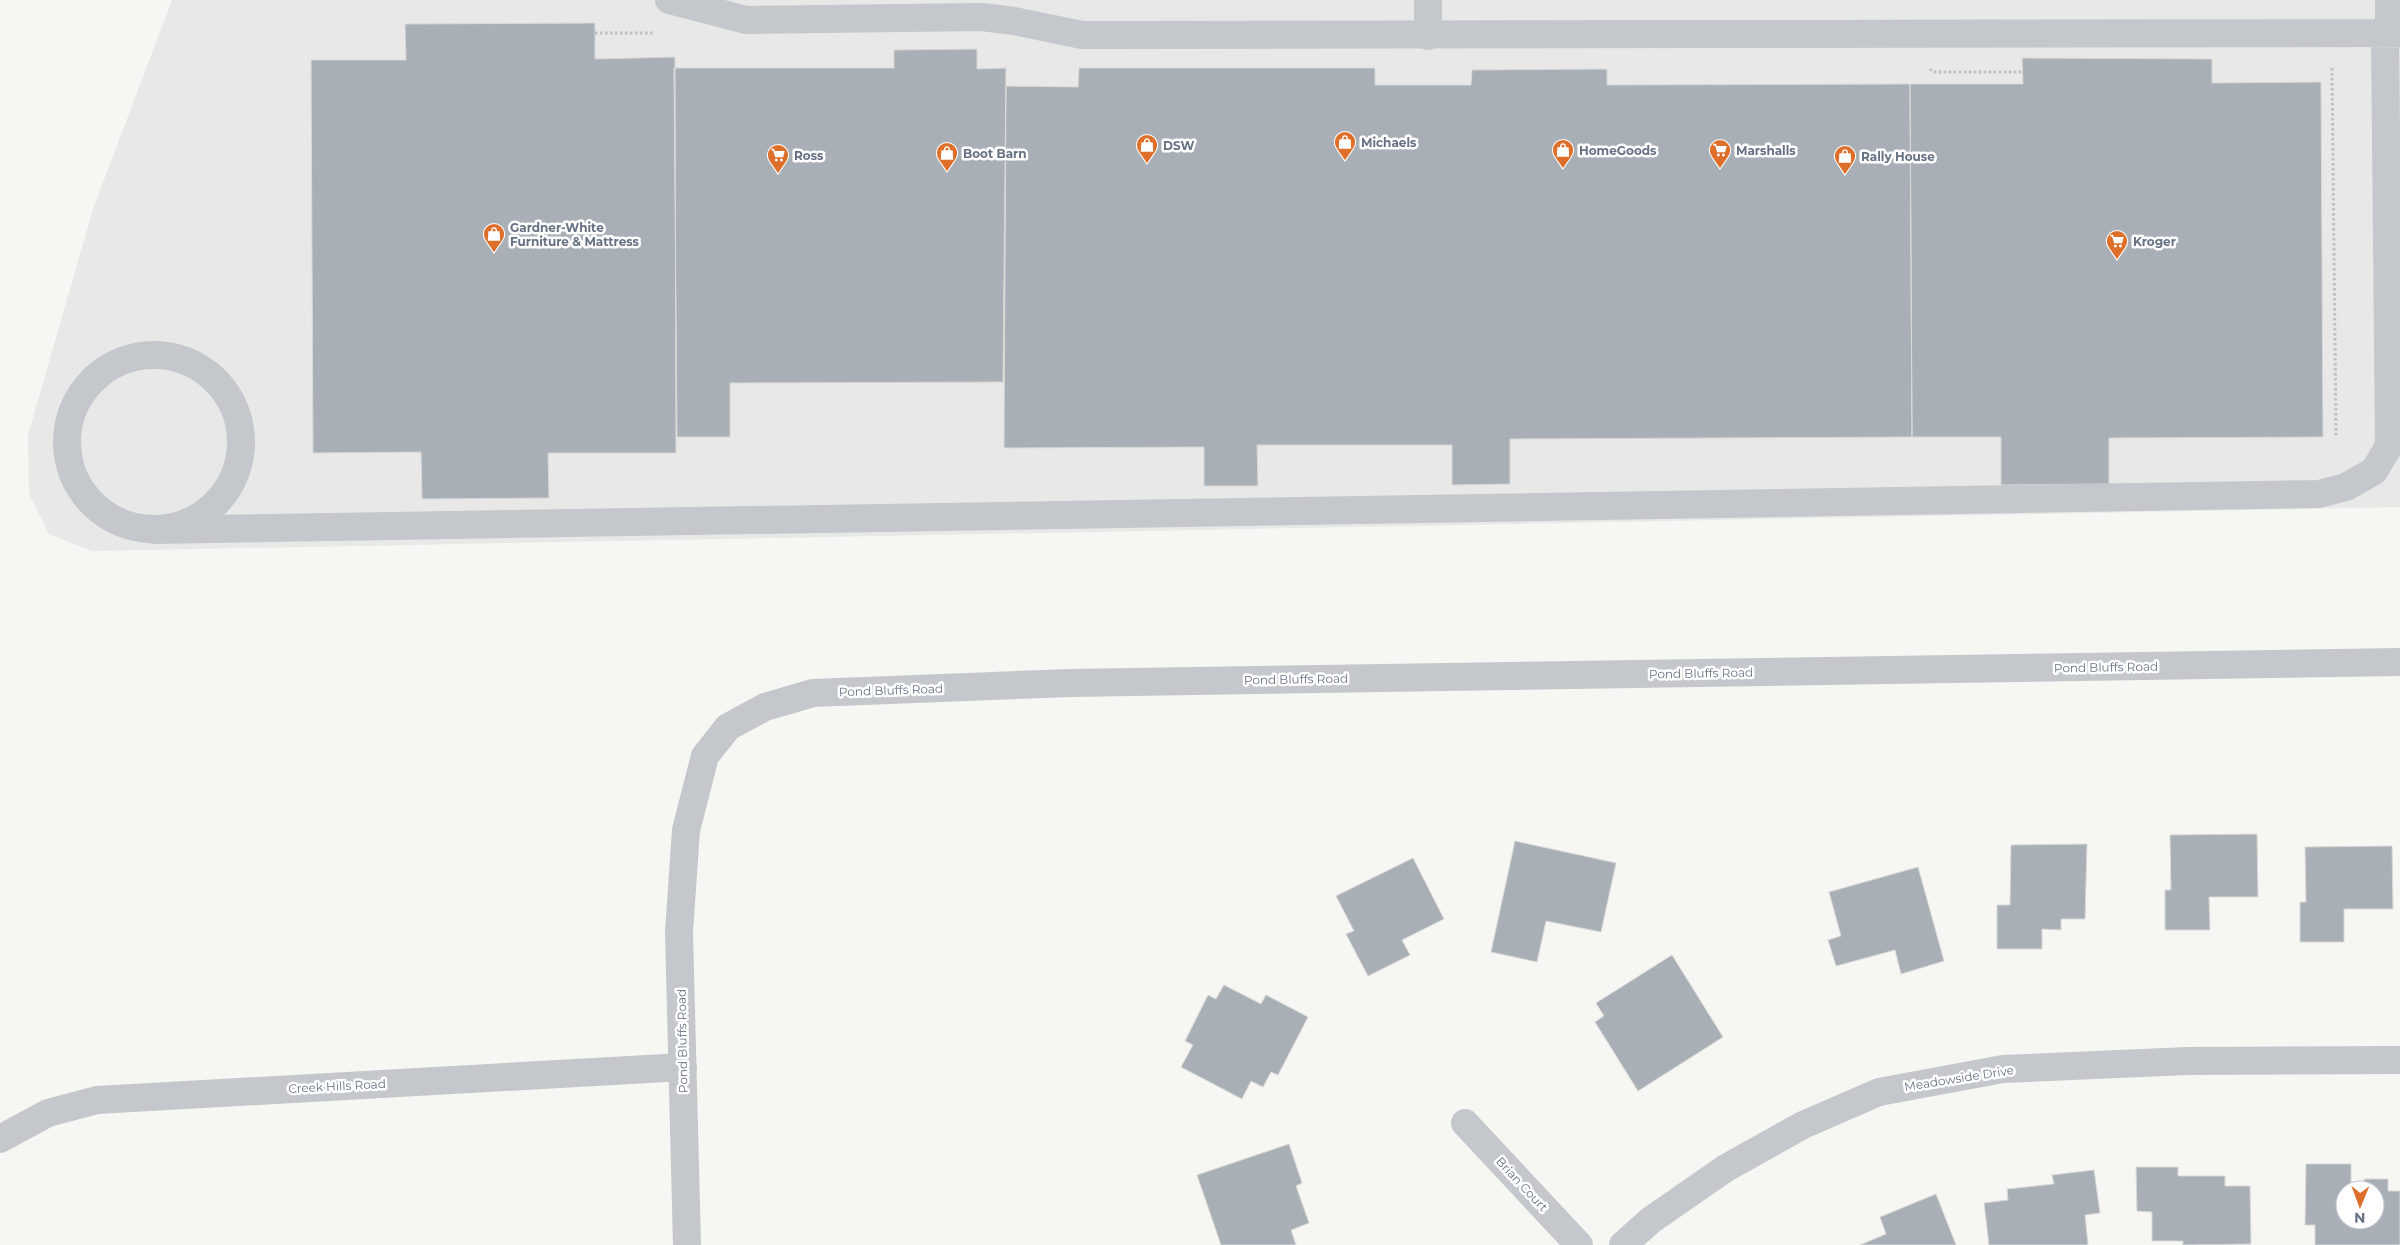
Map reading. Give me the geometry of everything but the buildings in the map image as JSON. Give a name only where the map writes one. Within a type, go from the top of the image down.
[{"type":"street","points":[[670,0],[746,20],[982,17],[1014,21],[1082,35],[2391,34]]},
{"type":"street","points":[[1428,0],[1428,36]]},
{"type":"street","points":[[154,530],[184,524],[198,518],[222,498],[241,460],[242,429],[232,400],[209,373],[182,358],[152,353],[134,356],[106,368],[83,388],[69,416],[66,442],[71,472],[86,498],[110,518],[124,524],[154,530],[2319,494],[2346,486],[2374,471],[2389,446],[2391,34],[2389,0]]},
{"type":"street","name":"Pond Bluffs Road","points":[[687,1245],[679,932],[686,830],[705,756],[728,727],[765,707],[813,693],[1070,683],[2400,662]]},
{"type":"street","name":"Meadowside Drive","points":[[1623,1245],[1651,1220],[1726,1168],[1803,1125],[1879,1092],[2003,1069],[2188,1061],[2400,1060]]},
{"type":"street","name":"Creek Hills Road","points":[[0,1139],[48,1113],[97,1100],[683,1067]]},
{"type":"street","name":"Brian Court","points":[[1465,1124],[1579,1245]]},
{"type":"path","points":[[2332,68],[2336,436]]},
{"type":"shaded area","points":[[172,0],[2400,0],[2400,507],[92,551],[49,534],[29,494],[28,435],[93,209]]},
{"type":"place","name":"Michaels","points":[[1345,161]]},
{"type":"place","name":"DSW","points":[[1147,164]]},
{"type":"place","name":"HomeGoods","points":[[1563,169]]},
{"type":"place","name":"Marshalls","points":[[1720,169]]},
{"type":"place","name":"Boot Barn","points":[[947,172]]},
{"type":"place","name":"Ross","points":[[778,174]]},
{"type":"place","name":"Rally House","points":[[1845,175]]},
{"type":"place","name":"Gardner-White Furniture & Mattress","points":[[494,253]]},
{"type":"place","name":"Kroger","points":[[2117,260]]}]
